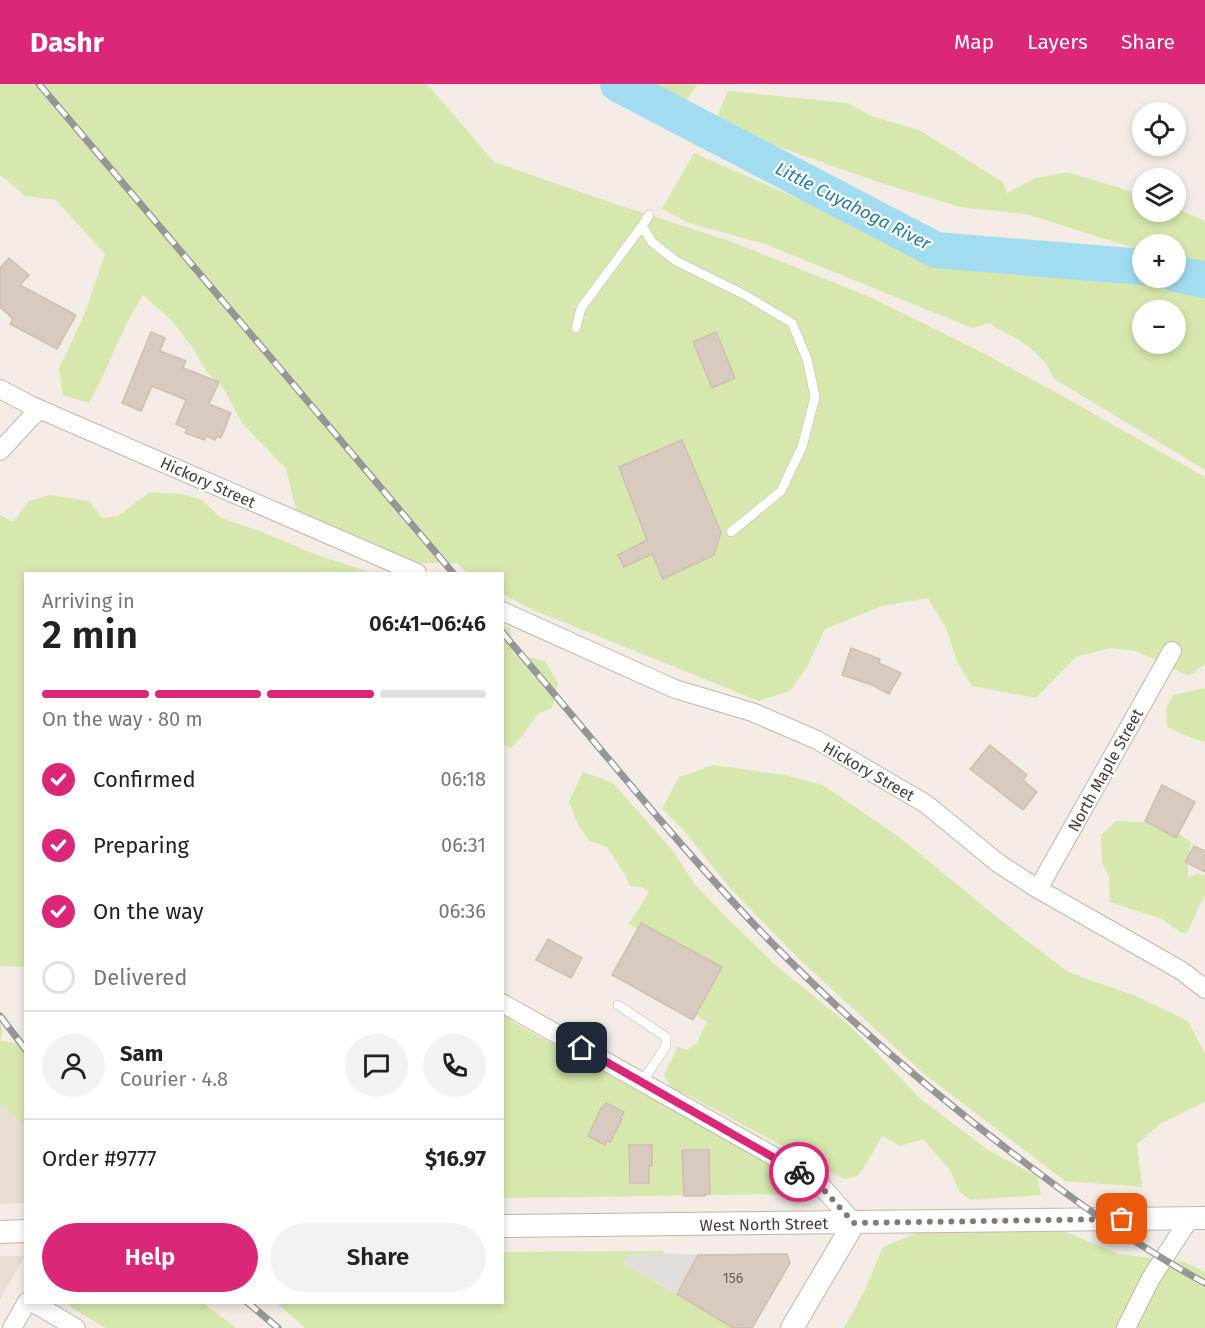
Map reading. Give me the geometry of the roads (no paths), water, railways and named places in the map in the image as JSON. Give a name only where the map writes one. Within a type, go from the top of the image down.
[{"type":"street","name":"Hickory Street","points":[[0,389],[39,409],[415,572]]},
{"type":"street","points":[[0,450],[39,409]]},
{"type":"street","name":"Hickory Street","points":[[504,612],[675,689],[752,712],[816,740],[927,804],[998,863],[1038,889],[1182,971],[1205,989]]},
{"type":"street","name":"North Maple Street","points":[[1038,889],[1172,651]]},
{"type":"street","points":[[504,1004],[791,1166],[824,1190],[854,1223],[792,1328]]},
{"type":"street","points":[[1126,1328],[1151,1278],[1197,1218]]},
{"type":"street","name":"West North Street","points":[[504,1226],[1197,1218]]},
{"type":"street","points":[[0,1232],[24,1231]]},
{"type":"street","points":[[12,1328],[26,1304]]},
{"type":"street","points":[[35,1304],[76,1328]]},
{"type":"lane","points":[[576,328],[580,308],[649,215]]},
{"type":"lane","points":[[642,226],[652,242],[676,261],[729,286],[792,323],[807,359],[815,397],[802,447],[780,491],[731,532]]},
{"type":"lane","points":[[618,1005],[666,1037],[666,1046],[642,1082]]},
{"type":"waterway","name":"Little Cuyahoga River","points":[[618,84],[936,250],[1132,266]]},
{"type":"waterway","name":"Little Cuyahoga River","points":[[1186,276],[1205,280]]},
{"type":"railway","points":[[39,84],[452,572]]},
{"type":"railway","points":[[504,634],[700,865],[769,940],[830,1000],[927,1085],[1028,1165],[1114,1227],[1205,1283]]},
{"type":"railway","points":[[0,1016],[24,1047]]},
{"type":"railway","points":[[249,1304],[278,1328]]}]
